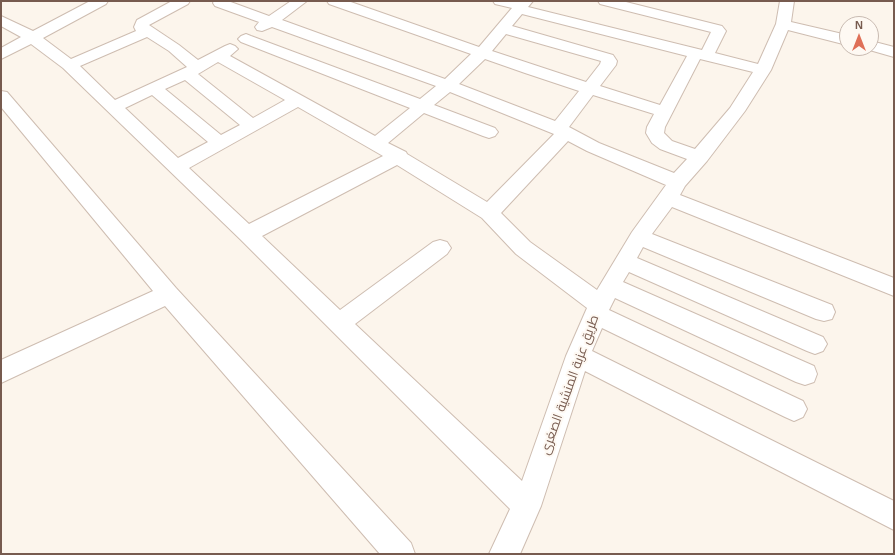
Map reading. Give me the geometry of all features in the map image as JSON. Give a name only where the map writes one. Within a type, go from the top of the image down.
[{"type":"street","points":[[1,54],[101,1]]},
{"type":"street","points":[[183,1],[142,23],[141,27],[174,48],[192,70],[252,126]]},
{"type":"street","points":[[113,107],[155,89],[218,56],[300,1]]},
{"type":"street","points":[[334,1],[482,53],[665,112]]},
{"type":"street","points":[[500,1],[522,5],[701,55],[763,70]]},
{"type":"street","points":[[606,1],[658,7],[717,28],[719,31],[701,55],[665,112],[656,127],[655,133],[658,139],[666,145],[700,157]]},
{"type":"street","name":"طريق عزبة المنشية الصغرى","points":[[512,550],[578,356],[602,302],[639,237],[672,190],[736,111],[763,70],[783,24],[787,1]]},
{"type":"street","points":[[220,3],[448,85],[562,131],[672,190],[894,287]]},
{"type":"street","points":[[376,144],[448,85],[482,53],[522,5]]},
{"type":"street","points":[[1,20],[32,38],[69,65],[247,234],[527,506]]},
{"type":"street","points":[[783,24],[839,38]]},
{"type":"street","points":[[489,213],[562,131],[589,88],[608,65],[609,61],[607,58],[502,28]]},
{"type":"street","points":[[69,65],[148,31]]},
{"type":"street","points":[[246,38],[489,132]]},
{"type":"street","points":[[879,48],[894,52]]},
{"type":"street","points":[[218,56],[399,156],[444,183],[489,213],[523,248],[602,302],[794,409]]},
{"type":"street","points":[[155,89],[220,143]]},
{"type":"street","points":[[1,96],[168,294],[400,554]]},
{"type":"street","points":[[176,167],[298,100]]},
{"type":"street","points":[[247,234],[399,156]]},
{"type":"street","points":[[639,237],[824,312]]},
{"type":"street","points":[[339,323],[440,248]]},
{"type":"street","points":[[624,261],[815,344]]},
{"type":"street","points":[[1,372],[168,294]]},
{"type":"street","points":[[602,302],[805,374]]},
{"type":"street","points":[[578,356],[894,516]]}]
